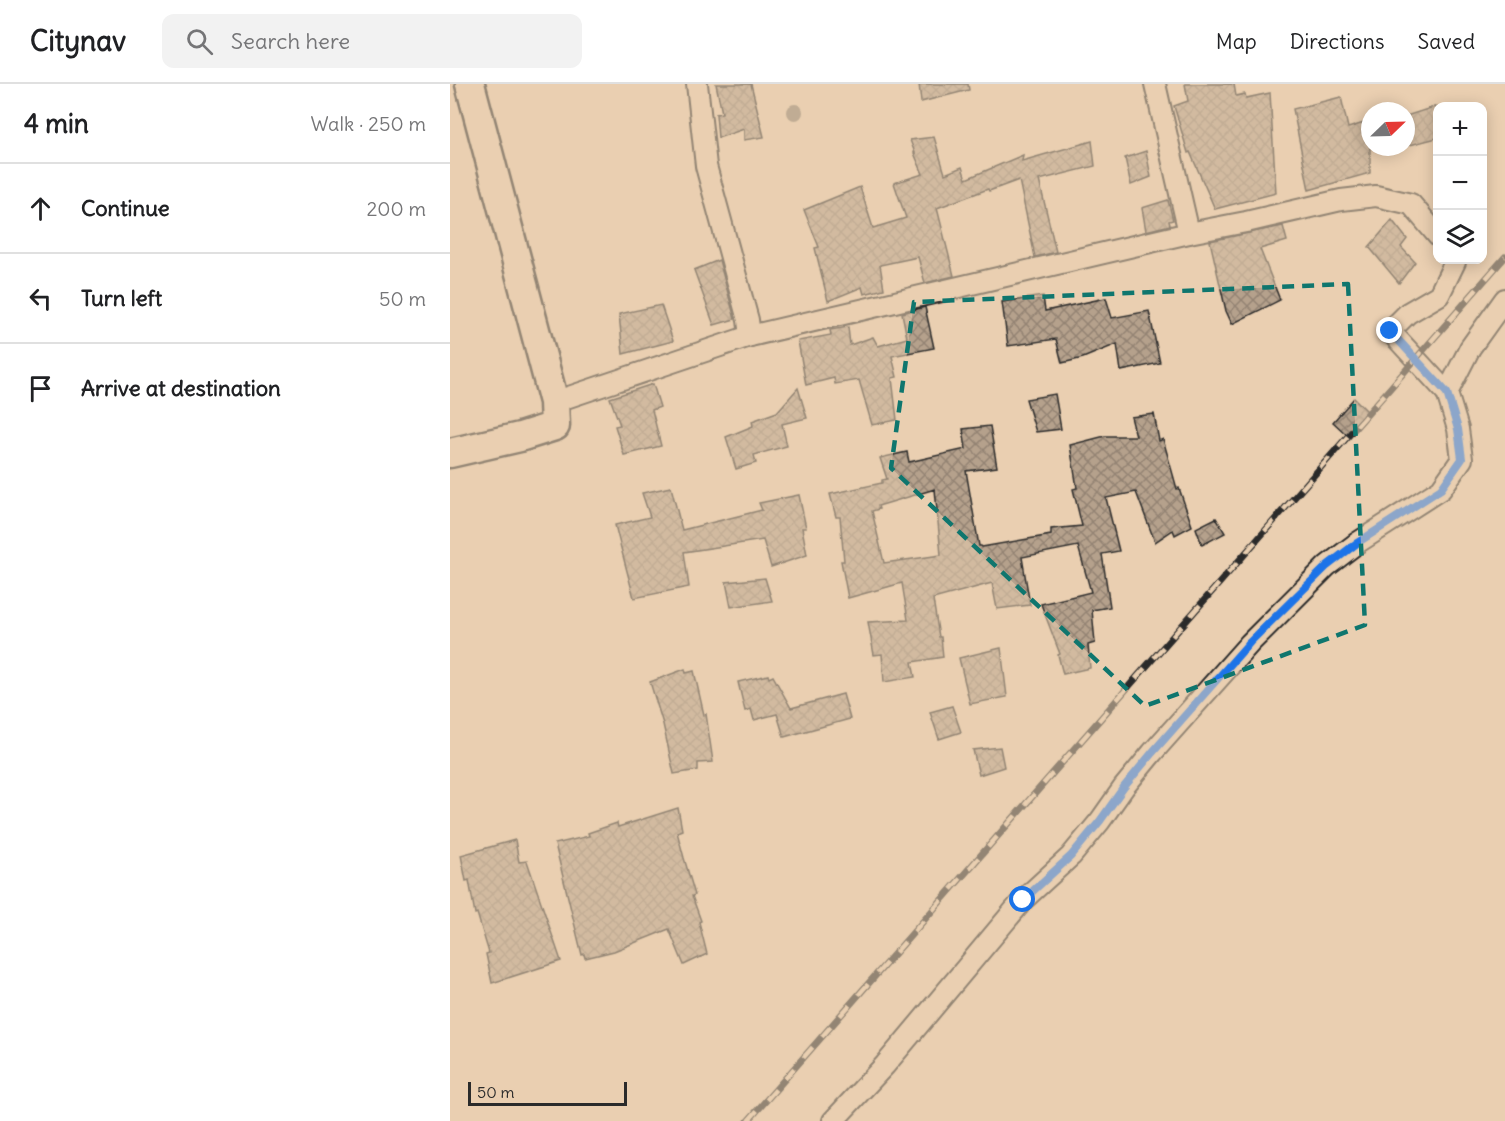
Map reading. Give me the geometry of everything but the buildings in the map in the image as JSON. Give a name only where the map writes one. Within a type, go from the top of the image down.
[{"type":"street","points":[[450,453],[520,437],[555,426],[554,402],[470,84]]},
{"type":"street","points":[[697,84],[706,166],[748,320],[750,336]]},
{"type":"street","points":[[1155,84],[1189,233]]},
{"type":"street","points":[[554,402],[750,336],[1189,233],[1341,200],[1376,196],[1411,204],[1433,231]]},
{"type":"street","points":[[832,1121],[885,1065],[1023,900],[1071,856],[1152,753],[1250,642],[1327,566],[1357,543],[1441,489],[1462,459],[1458,429],[1447,393],[1390,331],[1408,312],[1439,295],[1454,264]]},
{"type":"street","points":[[1447,393],[1470,348],[1505,299]]},
{"type":"highlighted area","points":[[1348,284],[1365,625],[1145,706],[891,468],[914,302]]},
{"type":"railway","points":[[748,1121],[1505,257]]},
{"type":"route","points":[[1023,900],[1071,856],[1152,753],[1250,642],[1327,566],[1357,543],[1441,489],[1462,459],[1458,429],[1447,393],[1390,331]]}]
